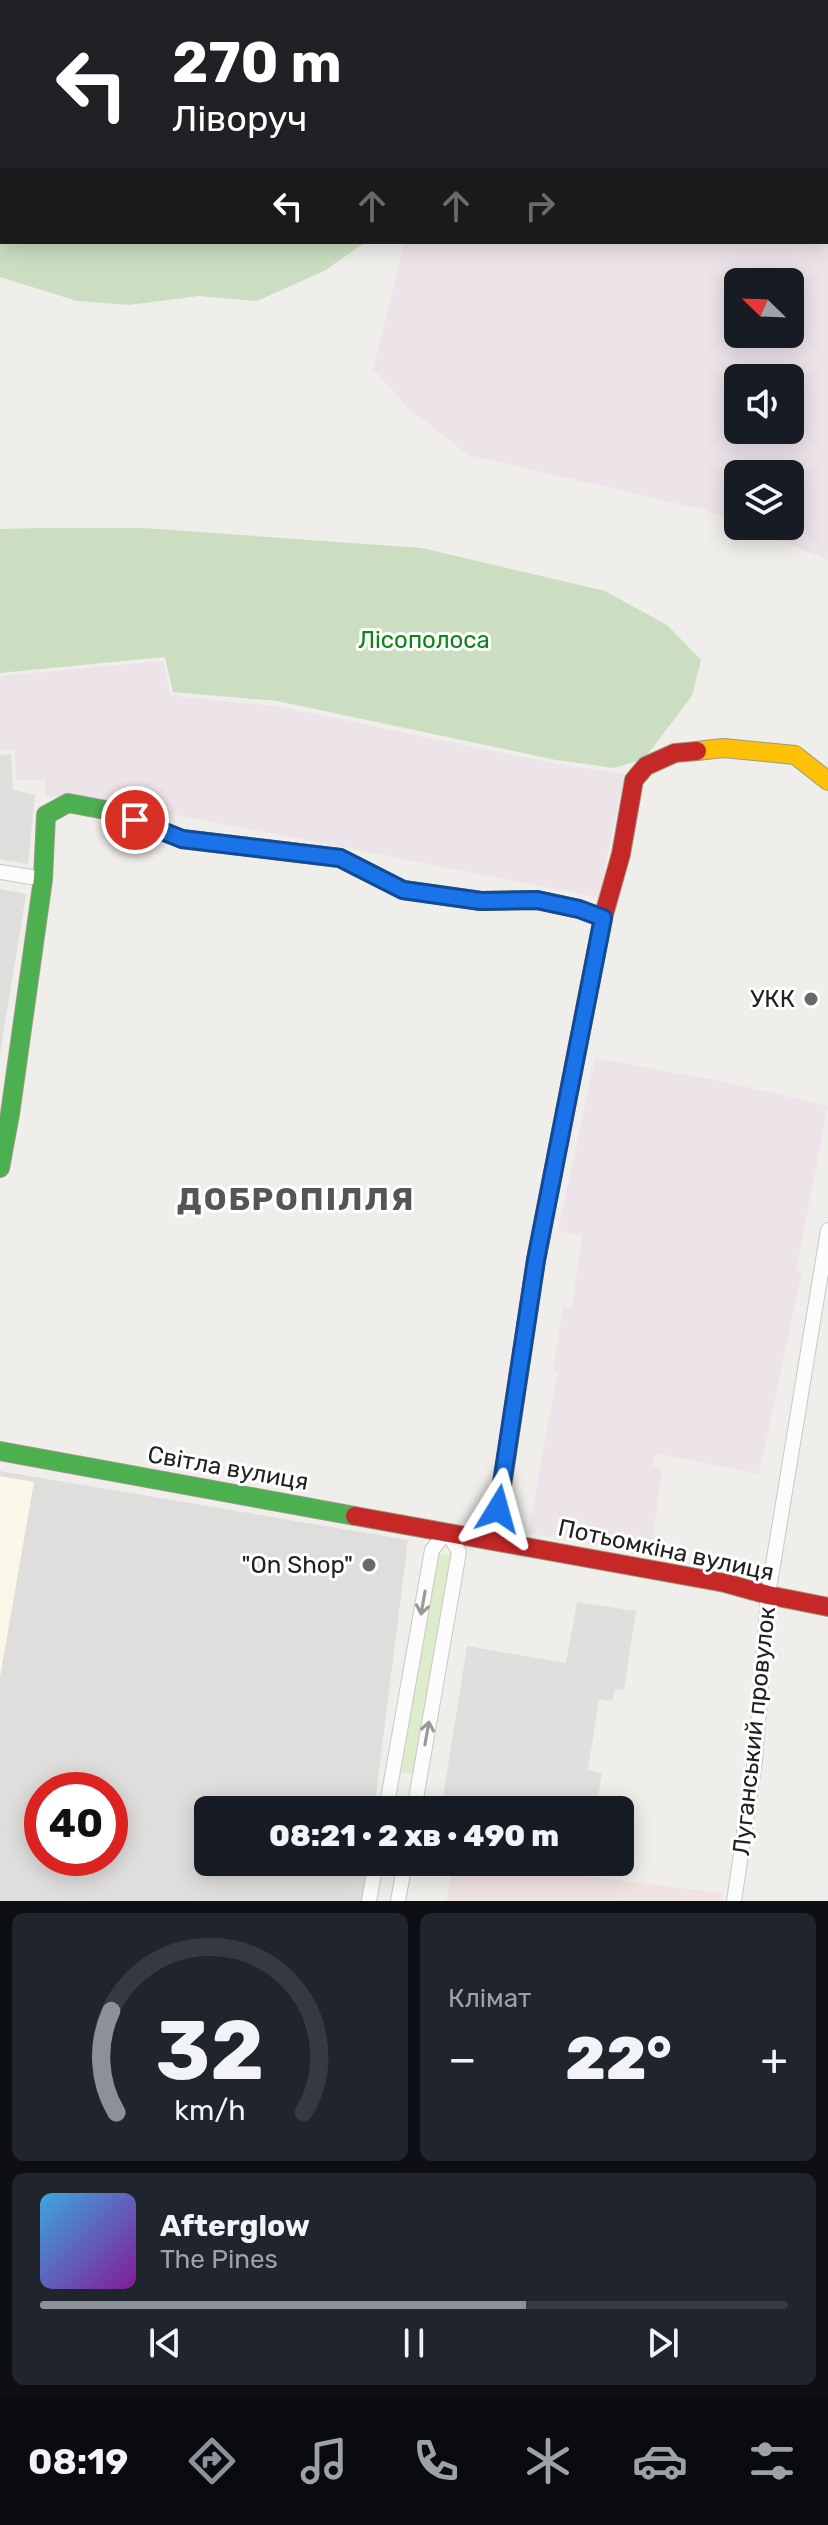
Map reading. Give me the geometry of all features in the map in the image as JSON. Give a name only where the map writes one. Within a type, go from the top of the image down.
[{"type":"street","points":[[494,1540],[536,1260],[603,918],[621,854],[634,780],[646,766],[675,753],[723,748],[795,755],[828,781]]},
{"type":"street","points":[[0,1168],[5,1113],[43,879],[46,815],[68,803],[111,811],[182,839],[340,858],[403,890],[481,901],[537,900],[603,918]]},
{"type":"street","points":[[0,872],[43,879]]},
{"type":"street","name":"Луганський провулок","points":[[734,1901],[755,1760],[768,1595],[828,1230]]},
{"type":"street","name":"Світла вулиця","points":[[0,1451],[447,1531]]},
{"type":"street","points":[[388,1796],[432,1550],[447,1531],[459,1552],[416,1796]]},
{"type":"street","name":"Потьомкіна вулиця","points":[[447,1531],[725,1583],[828,1607]]},
{"type":"street","points":[[369,1901],[373,1876]]},
{"type":"street","points":[[398,1901],[402,1876]]},
{"type":"shaded area","points":[[404,244],[828,244],[828,560],[779,540],[804,540],[804,460],[724,460],[724,518],[705,510],[468,455],[408,408],[373,369]]},
{"type":"shaded area","points":[[163,661],[170,695],[276,706],[558,764],[625,774],[601,898],[95,799],[45,796],[45,780],[16,780],[15,749],[0,750],[0,676]]},
{"type":"shaded area","points":[[11,754],[13,790],[35,795],[28,864],[0,859],[0,755]]},
{"type":"shaded area","points":[[0,889],[26,894],[0,1054]]},
{"type":"shaded area","points":[[595,1058],[725,1082],[828,1106],[796,1270],[802,1272],[759,1474],[656,1453],[652,1465],[662,1469],[651,1555],[528,1533],[557,1374],[553,1370],[563,1307],[572,1308],[582,1236],[558,1231]]},
{"type":"shaded area","points":[[0,1471],[408,1540],[376,1796],[194,1796],[194,1876],[365,1876],[362,1901],[0,1901]]},
{"type":"shaded area","points":[[0,1476],[34,1482],[0,1677]]},
{"type":"shaded area","points":[[52,1491],[164,1513],[153,1569],[149,1572],[39,1551]]},
{"type":"shaded area","points":[[577,1602],[636,1611],[624,1690],[615,1689],[612,1701],[599,1699],[588,1770],[602,1773],[598,1796],[443,1796],[467,1646],[566,1663]]},
{"type":"shaded area","points":[[274,1721],[297,1723],[292,1757],[270,1754]]},
{"type":"shaded area","points":[[347,1876],[365,1876],[361,1901],[343,1901]]},
{"type":"shaded area","points":[[451,1876],[582,1876],[723,1893],[722,1901],[446,1901]]},
{"type":"green space","points":[[0,244],[363,244],[324,271],[257,301],[199,296],[129,305],[77,301],[0,277]]},
{"type":"green space","name":"Лісополоса","points":[[144,528],[422,548],[605,591],[667,625],[701,660],[692,696],[644,759],[614,768],[556,760],[277,701],[173,692],[165,657],[0,673],[0,529]]},
{"type":"green space","points":[[438,1554],[452,1556],[413,1774],[400,1772]]},
{"type":"traffic: fast","points":[[0,1168],[43,879],[46,815],[68,803],[111,811],[149,826]]},
{"type":"traffic: fast","points":[[0,1451],[355,1516]]},
{"type":"traffic: slow","points":[[697,751],[723,748],[795,755],[828,781]]},
{"type":"traffic: slow","points":[[149,826],[182,839],[340,858],[403,890],[481,901],[537,900],[603,918]]},
{"type":"traffic: slow","points":[[494,1540],[536,1260],[570,1086]]},
{"type":"traffic: jam","points":[[570,1086],[603,918],[621,854],[634,780],[646,766],[675,753],[697,751]]},
{"type":"traffic: jam","points":[[355,1516],[725,1583],[828,1607]]},
{"type":"place","name":"УКК","points":[[811,999]]},
{"type":"place","name":"\"On Shop\"","points":[[369,1565]]},
{"type":"district","name":"ДОБРОПІЛЛЯ","points":[[296,1199]]},
{"type":"route","points":[[135,820],[182,839],[340,858],[403,890],[481,901],[537,900],[603,918],[536,1260],[498,1509]]}]
